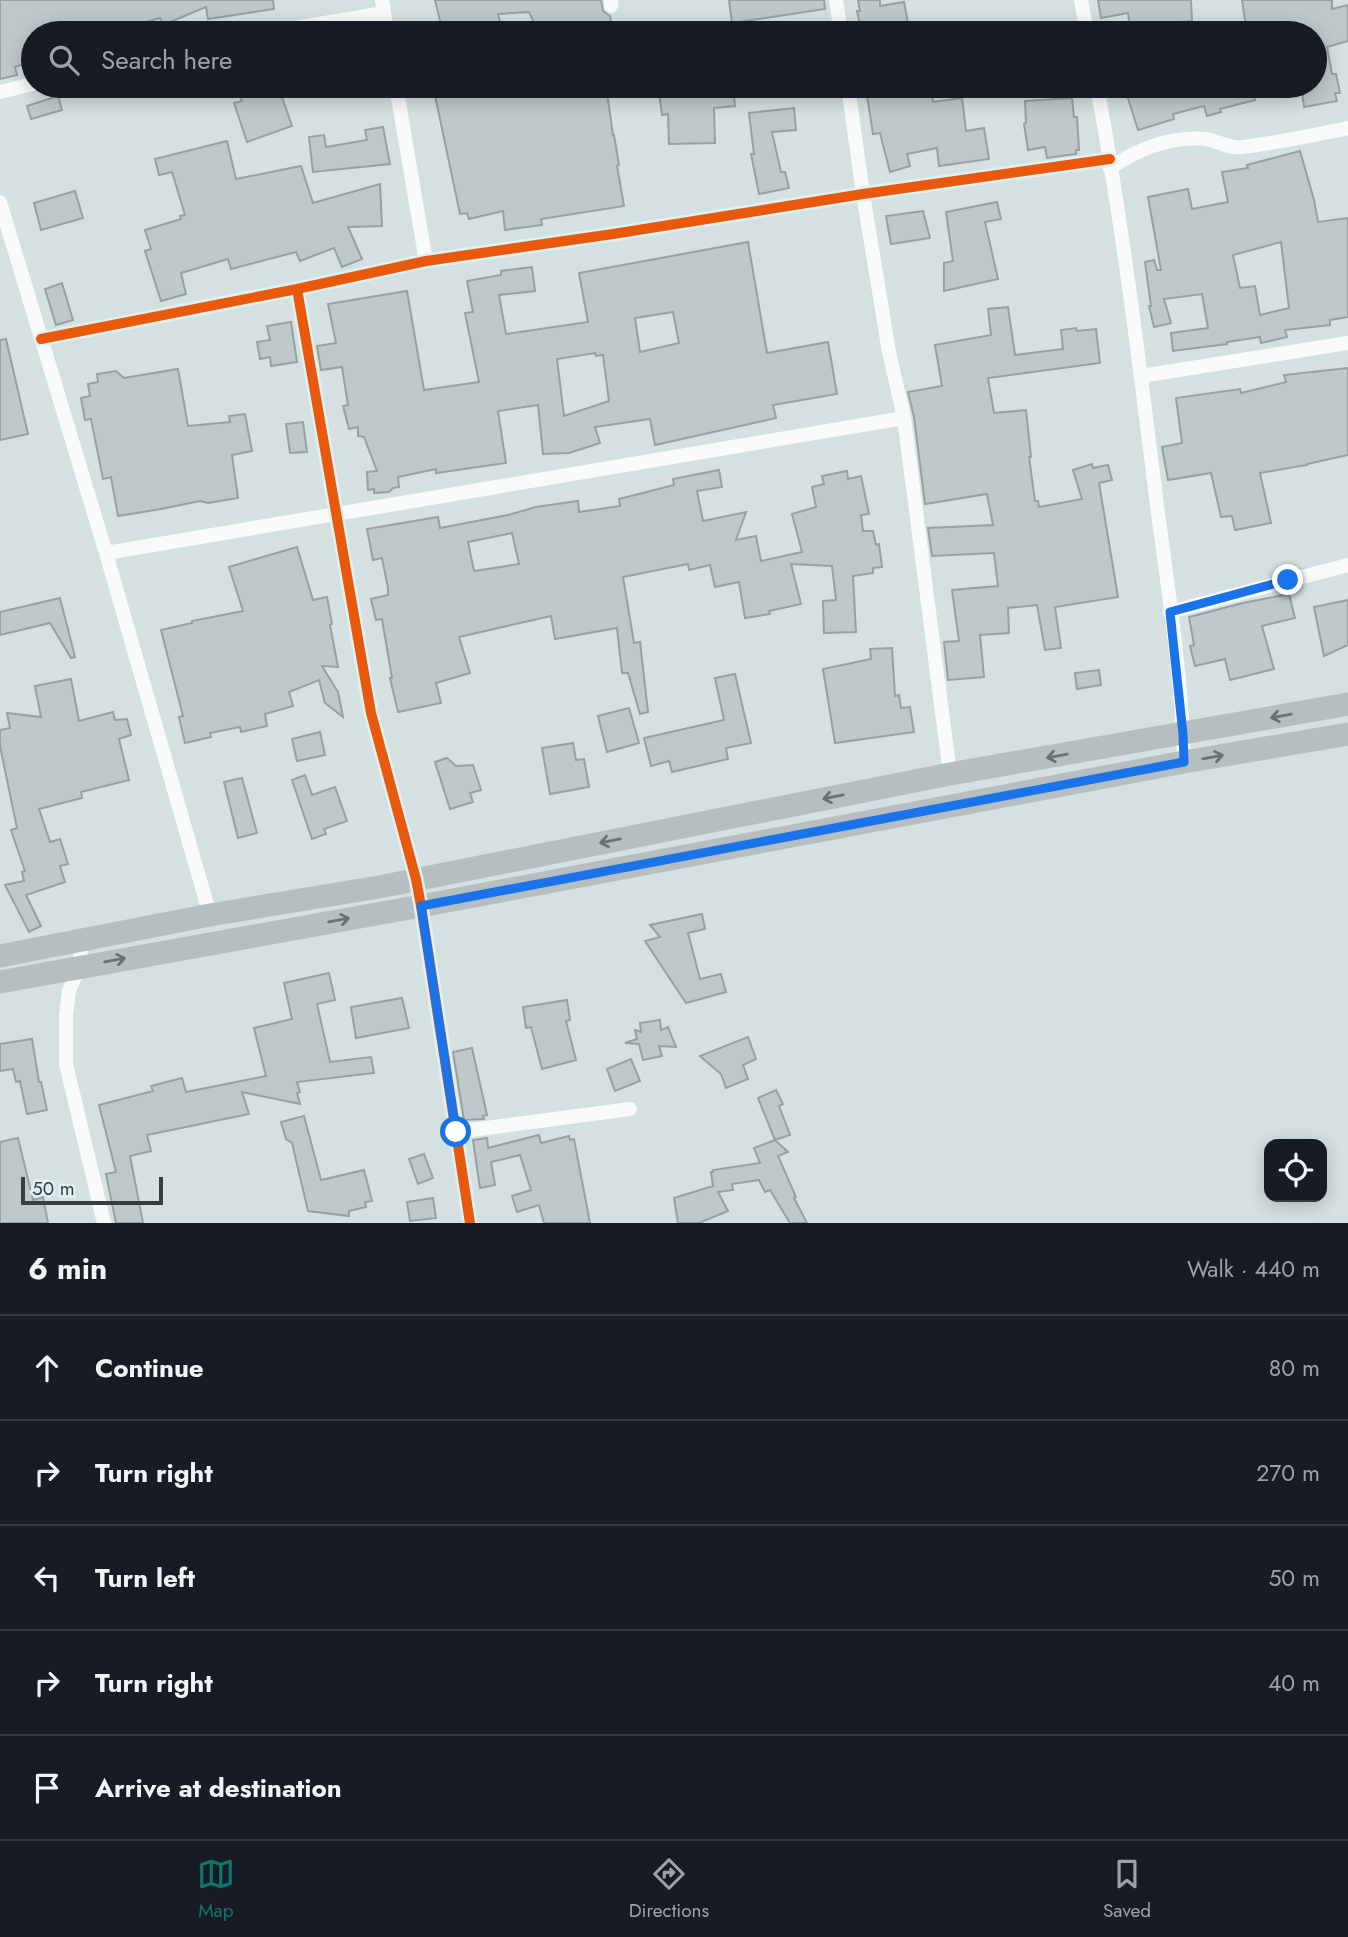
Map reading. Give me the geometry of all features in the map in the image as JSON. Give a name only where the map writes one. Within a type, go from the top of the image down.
[{"type":"main road","points":[[0,956],[210,915],[416,880],[950,774],[1348,704]]},
{"type":"main road","points":[[0,982],[421,906],[1184,762],[1348,734]]},
{"type":"street","points":[[836,0],[839,21]]},
{"type":"street","points":[[1081,0],[1085,21]]},
{"type":"street","points":[[317,21],[383,6]]},
{"type":"street","points":[[0,92],[21,87]]},
{"type":"street","points":[[398,98],[426,261]]},
{"type":"street","points":[[850,98],[889,352],[904,418],[950,774]]},
{"type":"street","points":[[1099,98],[1141,376],[1170,612],[1184,762]]},
{"type":"street","points":[[41,339],[426,261],[863,194],[1110,164],[1154,145],[1188,139],[1208,139],[1239,148],[1348,128]]},
{"type":"street","points":[[0,202],[106,553],[210,915]]},
{"type":"street","points":[[298,289],[371,713],[421,906],[470,1223]]},
{"type":"street","points":[[1141,376],[1348,343]]},
{"type":"street","points":[[106,553],[904,418]]},
{"type":"street","points":[[1170,612],[1348,565]]},
{"type":"street","points":[[82,940],[79,967],[69,991],[66,1064],[104,1223]]},
{"type":"street","points":[[456,1132],[630,1109]]},
{"type":"building","points":[[0,0],[273,0],[274,9],[208,19],[206,7],[173,21],[161,21],[160,18],[150,21],[21,21],[21,65],[15,67],[17,75],[0,79]]},
{"type":"building","points":[[435,0],[601,0],[603,11],[610,16],[611,21],[533,21],[529,12],[498,14],[500,21],[440,21]]},
{"type":"building","points":[[729,0],[824,0],[825,9],[732,21]]},
{"type":"building","points":[[858,0],[880,0],[880,6],[904,2],[908,21],[859,21],[857,11],[860,11]]},
{"type":"building","points":[[1098,0],[1191,0],[1192,21],[1129,21],[1128,13],[1101,18]]},
{"type":"building","points":[[1242,0],[1332,0],[1332,9],[1348,5],[1348,41],[1327,47],[1327,21],[1245,21]]},
{"type":"building","points":[[1327,47],[1332,74],[1336,74],[1340,93],[1335,93],[1337,101],[1304,107],[1303,98],[1327,98]]},
{"type":"building","points":[[59,98],[62,110],[31,119],[27,106]]},
{"type":"building","points":[[241,98],[282,98],[292,126],[247,142],[234,103],[242,101]]},
{"type":"building","points":[[436,98],[608,98],[624,206],[541,219],[542,225],[505,230],[503,211],[469,219],[467,213],[460,214]]},
{"type":"building","points":[[660,98],[734,98],[735,106],[714,108],[715,143],[669,144],[668,114],[662,115]]},
{"type":"building","points":[[867,98],[932,98],[933,102],[962,98],[966,131],[984,128],[989,159],[939,166],[937,148],[907,154],[910,166],[890,172],[880,133],[873,134]]},
{"type":"building","points":[[1072,98],[1074,117],[1077,117],[1079,150],[1076,150],[1076,154],[1047,158],[1045,147],[1028,150],[1024,124],[1025,101]]},
{"type":"building","points":[[1128,98],[1255,100],[1220,109],[1221,112],[1207,116],[1204,106],[1173,114],[1174,119],[1138,130]]},
{"type":"building","points":[[794,108],[796,130],[772,132],[781,172],[785,172],[789,188],[759,194],[751,154],[754,154],[749,113]]},
{"type":"building","points":[[383,127],[390,164],[313,172],[309,137],[324,135],[326,147],[367,140],[365,130]]},
{"type":"building","points":[[227,141],[236,179],[301,166],[313,203],[380,184],[382,226],[348,227],[362,259],[342,267],[334,248],[300,261],[296,252],[231,269],[228,259],[181,273],[186,294],[161,301],[145,251],[151,249],[145,230],[181,219],[180,216],[185,215],[172,172],[159,175],[155,159]]},
{"type":"building","points":[[1300,151],[1318,222],[1348,218],[1348,317],[1330,320],[1330,325],[1285,330],[1287,337],[1261,343],[1260,337],[1173,351],[1171,333],[1208,328],[1202,294],[1164,299],[1171,323],[1154,327],[1145,262],[1154,260],[1157,270],[1161,270],[1148,197],[1188,189],[1192,209],[1228,202],[1222,172],[1248,168],[1247,165]],"holes":[[[1281,242],[1289,308],[1260,315],[1255,286],[1240,288],[1233,255]]]},
{"type":"building","points":[[75,191],[83,218],[41,230],[34,203]]},
{"type":"building","points":[[997,202],[1001,219],[985,222],[998,279],[944,291],[944,263],[953,261],[946,212]]},
{"type":"building","points":[[923,211],[930,238],[891,244],[886,216]]},
{"type":"building","points":[[748,242],[767,353],[828,342],[837,394],[773,405],[776,418],[655,445],[650,419],[595,427],[600,443],[569,453],[543,454],[538,405],[498,411],[506,463],[436,473],[436,469],[398,477],[399,487],[389,492],[374,493],[374,489],[368,490],[367,472],[377,471],[364,437],[358,436],[358,427],[349,429],[343,406],[348,405],[342,367],[321,370],[317,346],[336,343],[328,304],[407,291],[424,390],[479,382],[465,313],[473,312],[467,281],[501,275],[501,271],[532,267],[535,291],[499,295],[506,334],[588,322],[579,273]],"holes":[[[673,312],[679,343],[640,352],[635,318]],[[595,353],[596,356],[603,355],[609,401],[564,416],[557,359]]]},
{"type":"building","points":[[62,283],[73,320],[56,325],[45,289]]},
{"type":"building","points":[[1008,307],[1015,355],[1063,349],[1061,330],[1096,329],[1100,363],[988,378],[994,413],[1026,410],[1029,457],[1035,501],[1038,501],[1039,507],[1082,499],[1073,470],[1092,464],[1093,468],[1108,465],[1112,480],[1099,483],[1118,597],[1055,607],[1061,648],[1045,650],[1037,605],[1008,608],[1009,633],[980,635],[984,677],[948,680],[944,642],[959,641],[952,590],[998,586],[994,553],[932,556],[928,528],[993,525],[987,494],[925,504],[914,417],[908,392],[942,386],[935,345],[991,335],[988,309]]},
{"type":"building","points":[[291,322],[297,362],[271,366],[270,357],[260,359],[257,342],[270,340],[267,326]]},
{"type":"building","points":[[6,339],[28,434],[0,440],[0,340]]},
{"type":"building","points":[[1348,368],[1348,455],[1260,473],[1271,523],[1235,530],[1232,516],[1221,517],[1211,473],[1168,480],[1162,447],[1182,443],[1176,398],[1240,389],[1241,393],[1286,382],[1284,375]]},
{"type":"building","points":[[178,369],[188,426],[230,422],[229,416],[245,414],[252,451],[232,455],[238,498],[208,503],[200,501],[118,516],[111,477],[103,479],[91,419],[85,420],[81,398],[90,396],[88,384],[98,382],[97,374],[116,371],[124,378]]},
{"type":"building","points":[[303,422],[307,452],[290,453],[286,424]]},
{"type":"building","points":[[719,470],[722,487],[697,491],[703,521],[746,512],[736,540],[756,536],[761,561],[802,552],[792,514],[816,507],[812,487],[824,484],[822,476],[847,471],[848,479],[861,476],[869,514],[861,515],[863,531],[873,531],[876,545],[879,544],[882,567],[873,568],[873,573],[853,576],[856,632],[824,633],[823,601],[836,600],[832,566],[791,564],[801,604],[769,611],[770,614],[745,618],[739,582],[715,587],[710,565],[689,570],[688,564],[623,577],[634,643],[640,642],[648,712],[640,714],[628,673],[622,673],[617,628],[555,639],[551,616],[459,637],[470,673],[436,683],[441,703],[398,712],[390,678],[382,619],[376,620],[371,599],[388,595],[388,588],[382,558],[373,560],[367,529],[438,517],[440,528],[536,507],[578,501],[579,512],[620,506],[619,499],[674,485],[673,479]],"holes":[[[512,533],[519,564],[474,571],[468,542]]]},
{"type":"building","points":[[297,547],[313,600],[327,597],[338,667],[322,666],[338,692],[343,717],[325,703],[319,680],[289,692],[293,706],[265,714],[267,726],[241,732],[240,727],[210,733],[211,737],[185,743],[179,717],[183,716],[161,630],[243,611],[229,567]]},
{"type":"building","points":[[1289,594],[1295,618],[1262,626],[1274,669],[1230,680],[1225,659],[1195,666],[1190,646],[1194,645],[1189,617]]},
{"type":"building","points":[[60,598],[75,657],[71,658],[50,623],[0,635],[0,612]]},
{"type":"building","points":[[1348,600],[1348,645],[1324,656],[1314,607]]},
{"type":"building","points":[[892,648],[895,696],[899,695],[901,708],[910,707],[914,732],[835,743],[823,669],[871,659],[870,649]]},
{"type":"building","points":[[1099,670],[1101,685],[1077,689],[1075,673]]},
{"type":"building","points":[[735,674],[751,743],[726,748],[728,759],[672,772],[669,761],[651,766],[644,738],[724,720],[715,678]]},
{"type":"building","points":[[71,679],[79,721],[113,712],[115,720],[127,719],[131,735],[119,739],[129,780],[81,792],[82,798],[39,809],[50,842],[60,839],[68,864],[60,866],[65,882],[26,895],[41,926],[29,932],[5,885],[24,881],[22,872],[25,871],[11,830],[17,828],[0,746],[0,730],[10,728],[7,713],[41,717],[35,686]]},
{"type":"building","points":[[629,708],[639,743],[607,752],[598,716]]},
{"type":"building","points":[[320,732],[325,755],[297,761],[292,739]]},
{"type":"building","points":[[573,743],[576,760],[584,759],[589,787],[550,794],[542,748]]},
{"type":"building","points":[[447,758],[456,766],[473,765],[481,790],[470,793],[473,802],[450,809],[435,762]]},
{"type":"building","points":[[305,775],[312,795],[335,787],[347,821],[324,829],[326,834],[312,839],[292,780]]},
{"type":"building","points":[[242,778],[257,833],[238,838],[224,782]]},
{"type":"building","points":[[702,914],[705,929],[688,933],[700,979],[721,974],[726,992],[686,1003],[645,941],[660,937],[650,925]]},
{"type":"building","points":[[329,973],[335,1000],[317,1004],[330,1062],[371,1057],[374,1073],[297,1082],[300,1104],[242,1092],[249,1114],[147,1135],[151,1151],[130,1156],[143,1223],[116,1223],[106,1174],[116,1172],[99,1105],[153,1091],[151,1086],[182,1078],[186,1092],[266,1076],[254,1028],[292,1019],[284,983]]},
{"type":"building","points":[[402,998],[409,1028],[356,1038],[351,1007]]},
{"type":"building","points":[[567,1000],[570,1020],[566,1021],[576,1060],[542,1069],[531,1027],[526,1028],[523,1007]]},
{"type":"building","points":[[660,1020],[661,1030],[668,1027],[676,1047],[659,1046],[662,1056],[643,1060],[639,1044],[625,1043],[637,1039],[635,1030],[641,1032],[640,1023]]},
{"type":"building","points":[[748,1037],[756,1059],[743,1065],[748,1079],[726,1088],[721,1074],[700,1056]]},
{"type":"building","points":[[32,1039],[47,1110],[27,1114],[20,1081],[16,1082],[13,1069],[0,1071],[0,1044]]},
{"type":"building","points":[[472,1048],[487,1115],[483,1116],[484,1119],[464,1120],[453,1052]]},
{"type":"building","points":[[631,1059],[640,1081],[615,1091],[607,1069]]},
{"type":"building","points":[[776,1090],[783,1104],[779,1106],[790,1135],[775,1140],[758,1098]]},
{"type":"building","points":[[304,1116],[321,1180],[364,1170],[372,1201],[365,1202],[366,1207],[349,1211],[349,1216],[308,1211],[292,1143],[286,1139],[281,1122]]},
{"type":"building","points":[[539,1135],[541,1143],[569,1136],[570,1140],[574,1139],[590,1223],[544,1223],[539,1205],[517,1212],[512,1196],[531,1190],[520,1155],[491,1162],[495,1185],[480,1188],[473,1140],[487,1138],[488,1148]]},
{"type":"building","points":[[18,1138],[33,1200],[43,1197],[48,1223],[0,1223],[0,1142]]},
{"type":"building","points":[[775,1140],[788,1152],[778,1156],[807,1223],[790,1223],[770,1190],[765,1192],[759,1180],[732,1184],[733,1190],[718,1192],[728,1211],[699,1223],[678,1223],[674,1198],[713,1186],[713,1170],[760,1163],[754,1148]]},
{"type":"building","points":[[424,1154],[433,1178],[418,1184],[409,1159]]},
{"type":"building","points":[[433,1198],[436,1218],[410,1221],[407,1202]]},
{"type":"cycle path","points":[[41,339],[426,261],[1110,159]]},
{"type":"cycle path","points":[[297,289],[371,713],[416,879],[470,1223]]},
{"type":"route","points":[[456,1132],[421,906],[1184,762],[1170,612],[1288,580]]}]
